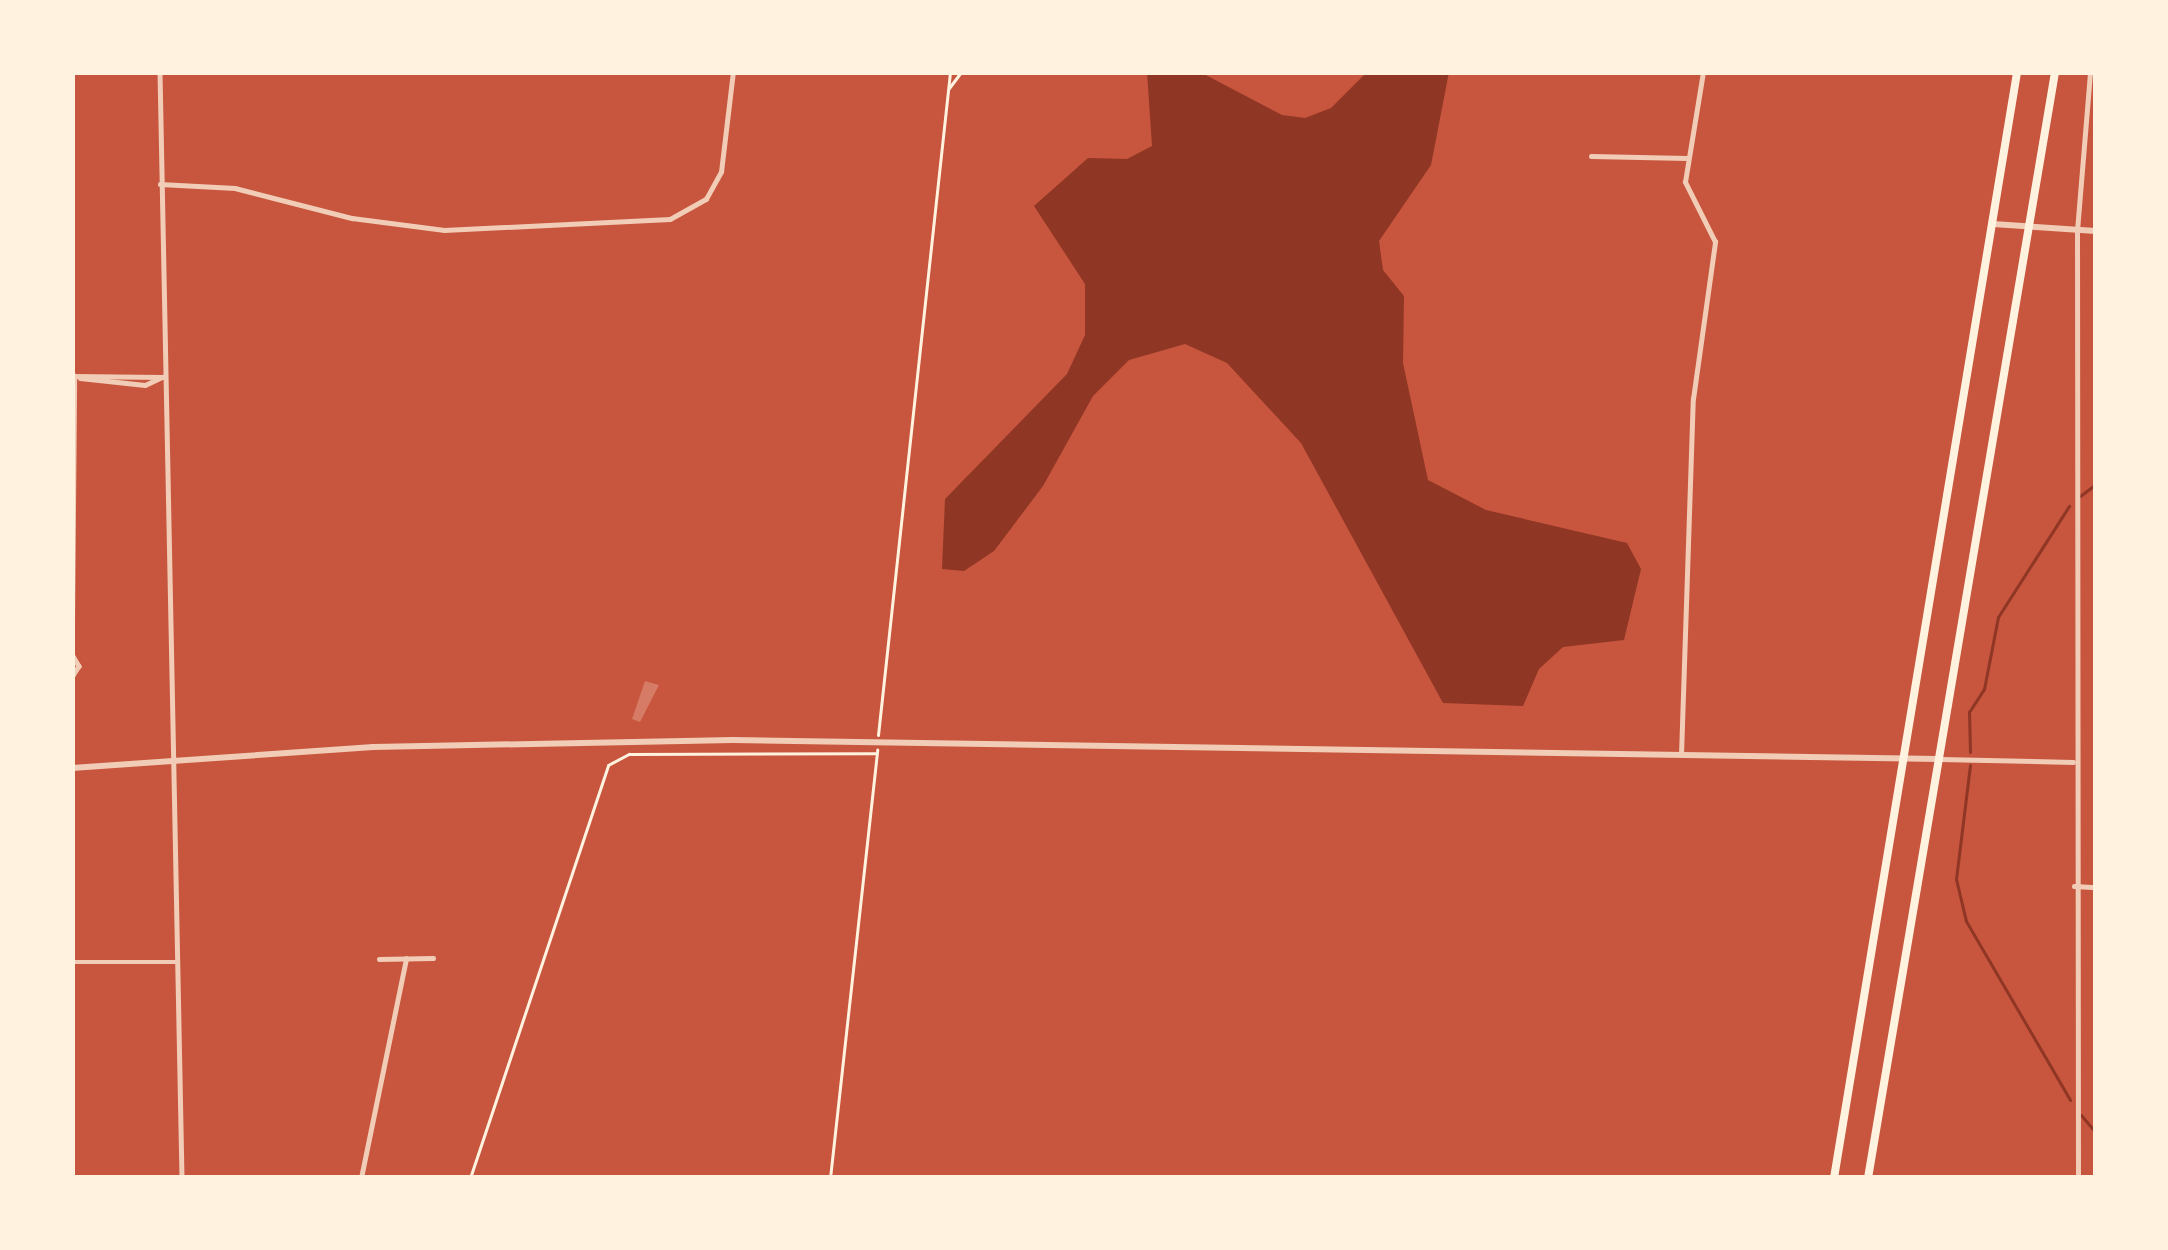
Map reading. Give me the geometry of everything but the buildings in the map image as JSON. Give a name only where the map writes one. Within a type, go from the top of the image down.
[{"type":"main road","points":[[1834,1178],[1898,758],[2017,72]]},
{"type":"main road","points":[[1868,1178],[2023,226],[2054,72]]},
{"type":"street","points":[[160,72],[168,765],[182,1178]]},
{"type":"street","points":[[385,72],[471,72]]},
{"type":"street","points":[[160,184],[235,188],[422,228],[670,219],[706,199],[721,172],[733,72]]},
{"type":"street","points":[[1681,754],[1693,399],[1715,242],[1689,199],[1687,158],[1703,72]]},
{"type":"street","points":[[2078,1178],[2073,762],[2078,231],[2090,72]]},
{"type":"street","points":[[1591,155],[1687,158]]},
{"type":"street","points":[[1989,224],[2096,231]]},
{"type":"street","points":[[73,376],[102,385],[162,376]]},
{"type":"street","points":[[73,376],[162,376]]},
{"type":"street","points":[[72,624],[73,376]]},
{"type":"street","points":[[72,654],[79,666],[72,677]]},
{"type":"street","points":[[72,768],[168,765],[373,747],[711,740],[2073,762]]},
{"type":"street","points":[[2074,886],[2096,886]]},
{"type":"street","points":[[361,1178],[406,958]]},
{"type":"street","points":[[379,959],[433,958]]},
{"type":"street","points":[[72,962],[176,962]]},
{"type":"path","points":[[878,731],[950,72]]},
{"type":"path","points":[[948,90],[961,72]]},
{"type":"path","points":[[470,1178],[608,765],[629,754],[877,753],[830,1178]]},
{"type":"shaded area","points":[[1147,72],[1200,72],[1282,115],[1305,118],[1331,108],[1367,72],[1449,72],[1431,165],[1379,241],[1383,270],[1404,296],[1403,363],[1428,480],[1486,510],[1627,543],[1641,569],[1624,640],[1563,647],[1539,669],[1523,706],[1443,703],[1301,443],[1227,363],[1185,344],[1129,360],[1093,396],[1043,486],[994,551],[964,571],[942,569],[945,499],[1067,374],[1085,335],[1085,284],[1034,206],[1088,158],[1127,159],[1152,146]]},
{"type":"waterway","points":[[2080,496],[2096,484]]},
{"type":"waterway","points":[[1970,752],[1969,712],[1984,689],[1998,617],[2069,506]]},
{"type":"waterway","points":[[1970,765],[1956,879],[1966,921],[2070,1100]]},
{"type":"waterway","points":[[2081,1115],[2096,1133]]}]
